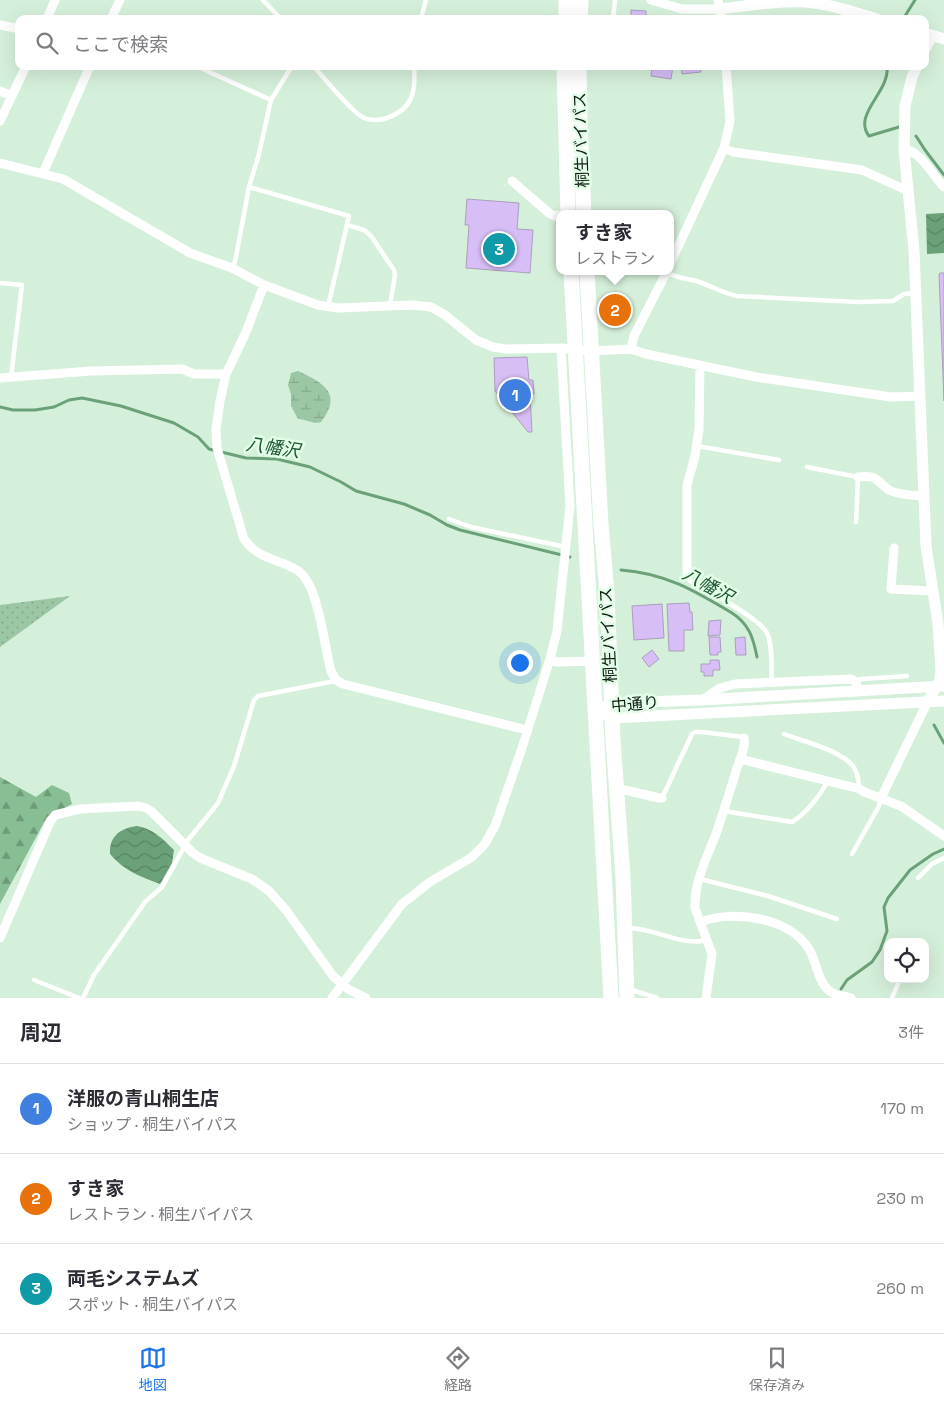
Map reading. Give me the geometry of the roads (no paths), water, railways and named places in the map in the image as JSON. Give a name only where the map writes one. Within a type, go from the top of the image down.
[{"type":"highway","points":[[566,0],[566,15]]},
{"type":"highway","points":[[580,15],[581,0]]},
{"type":"highway","name":"桐生バイパス","points":[[564,70],[568,210]]},
{"type":"highway","name":"桐生バイパス","points":[[579,70],[584,210]]},
{"type":"highway","name":"桐生バイパス","points":[[571,275],[568,348],[593,661],[606,876],[611,998]]},
{"type":"highway","name":"桐生バイパス","points":[[587,275],[601,524],[607,594],[624,928],[631,995]]},
{"type":"street","points":[[49,15],[55,0]]},
{"type":"street","points":[[113,15],[120,0]]},
{"type":"street","points":[[651,0],[682,8],[720,9],[790,2],[824,2],[865,15]]},
{"type":"street","points":[[0,25],[15,28]]},
{"type":"street","points":[[929,34],[944,39]]},
{"type":"street","points":[[0,121],[24,70]]},
{"type":"street","points":[[43,174],[88,70]]},
{"type":"street","points":[[674,255],[724,148],[730,121],[726,70]]},
{"type":"street","points":[[881,798],[928,701],[940,686],[941,671],[938,624],[926,546],[916,293],[904,150],[906,106],[915,70]]},
{"type":"street","points":[[0,91],[12,96]]},
{"type":"street","points":[[724,148],[733,152],[862,170],[908,191]]},
{"type":"street","points":[[904,150],[908,150],[920,158],[944,188]]},
{"type":"street","points":[[0,162],[73,184],[107,206],[190,253],[232,268],[264,285],[302,300],[328,307],[356,308],[422,305],[445,314],[476,340],[493,347],[506,349],[568,348],[591,351],[631,349],[646,354],[756,377],[891,397],[920,396]]},
{"type":"street","points":[[512,181],[549,214],[556,216]]},
{"type":"street","points":[[631,349],[634,336],[664,275]]},
{"type":"street","points":[[264,285],[246,332],[226,374],[217,418],[219,458],[244,539],[251,549],[260,555],[298,570],[311,586],[330,665],[336,680],[356,688],[527,730]]},
{"type":"street","points":[[332,998],[402,904],[430,882],[472,857],[484,845],[495,826],[550,660],[557,631],[570,506],[568,348]]},
{"type":"street","points":[[686,573],[687,485],[697,446],[699,429],[700,365]]},
{"type":"street","points":[[0,378],[11,379],[91,371],[182,369],[194,374],[226,374]]},
{"type":"street","points":[[858,476],[878,479],[890,491],[924,496]]},
{"type":"street","points":[[894,548],[891,589],[932,591]]},
{"type":"street","points":[[550,660],[558,662],[593,661]]},
{"type":"street","points":[[702,700],[725,686],[851,679],[857,686]]},
{"type":"street","name":"中通り","points":[[595,711],[612,703],[702,700],[857,686],[940,686]]},
{"type":"street","name":"中通り","points":[[595,711],[612,718],[944,701]]},
{"type":"street","points":[[706,998],[712,954],[695,908],[695,902],[700,878],[724,812],[740,759],[744,738]]},
{"type":"street","points":[[740,759],[860,789],[901,806],[944,836]]},
{"type":"street","points":[[616,790],[662,798]]},
{"type":"street","points":[[0,938],[50,822],[55,815],[80,808],[138,806],[146,808],[185,847],[200,858],[252,879],[268,891],[286,910],[334,976],[348,989],[366,998]]},
{"type":"street","points":[[701,922],[714,917],[733,916],[772,922],[787,927],[799,936],[810,950],[824,984],[832,993],[851,998]]},
{"type":"lane","points":[[263,0],[277,15]]},
{"type":"lane","points":[[422,15],[426,0]]},
{"type":"lane","points":[[613,15],[615,0]]},
{"type":"lane","points":[[205,70],[271,100]]},
{"type":"lane","points":[[232,268],[235,262],[249,187],[259,154],[271,100],[290,70]]},
{"type":"lane","points":[[317,70],[359,115],[370,120],[384,119],[395,115],[408,105],[414,90],[414,70]]},
{"type":"lane","points":[[249,187],[349,216],[328,307]]},
{"type":"lane","points":[[347,225],[364,230],[371,236],[394,270],[390,306]]},
{"type":"lane","points":[[672,275],[675,278],[695,281],[737,296],[856,302],[893,301],[904,294],[916,293]]},
{"type":"lane","points":[[0,283],[22,285],[11,379]]},
{"type":"lane","points":[[697,446],[779,460]]},
{"type":"lane","points":[[807,467],[858,476],[856,522]]},
{"type":"lane","points":[[449,519],[471,528],[565,553]]},
{"type":"lane","points":[[686,573],[690,581],[764,628],[769,640],[772,683]]},
{"type":"lane","points":[[857,686],[862,679],[907,676]]},
{"type":"lane","points":[[83,998],[94,975],[145,902],[162,887],[188,840],[212,813],[224,792],[246,731],[251,706],[258,696],[336,680]]},
{"type":"lane","points":[[662,798],[692,734],[701,732],[727,736],[743,736],[744,738]]},
{"type":"lane","points":[[784,734],[832,752],[845,759],[855,770],[860,789]]},
{"type":"lane","points":[[724,812],[792,822],[798,819],[824,790],[829,780]]},
{"type":"lane","points":[[852,854],[879,806],[881,798]]},
{"type":"lane","points":[[918,878],[932,864],[944,858]]},
{"type":"lane","points":[[700,878],[768,896],[837,919]]},
{"type":"lane","points":[[624,928],[641,929],[693,942],[707,940]]},
{"type":"lane","points":[[34,980],[79,998]]},
{"type":"lane","points":[[892,998],[898,983]]},
{"type":"lane","points":[[631,995],[657,998]]},
{"type":"water","points":[[944,213],[944,253],[927,254],[926,214]]},
{"type":"water","points":[[137,826],[153,832],[174,850],[172,863],[160,884],[127,869],[110,854],[111,843],[117,834],[125,829]]},
{"type":"waterway","points":[[906,15],[915,0]]},
{"type":"waterway","points":[[887,70],[883,84],[868,111],[865,119],[865,128],[869,136],[899,127]]},
{"type":"waterway","points":[[916,136],[944,175]]},
{"type":"waterway","name":"八幡沢","points":[[0,407],[13,410],[35,410],[54,407],[69,400],[82,398],[121,406],[174,423],[198,437],[209,449],[246,458],[277,459],[310,467],[356,491],[404,504],[460,530],[570,557]]},
{"type":"waterway","name":"八幡沢","points":[[621,570],[652,575],[679,584],[732,613],[746,626],[754,643],[757,657]]},
{"type":"waterway","name":"八幡沢","points":[[934,725],[944,743]]},
{"type":"waterway","points":[[841,989],[847,980],[872,962],[880,950],[887,931],[884,907],[888,898],[910,870],[933,854],[944,849]]},
{"type":"place","name":"両毛システムズ","points":[[499,249]]},
{"type":"place","name":"すき家","points":[[615,310]]},
{"type":"place","name":"洋服の青山桐生店","points":[[515,395]]}]
